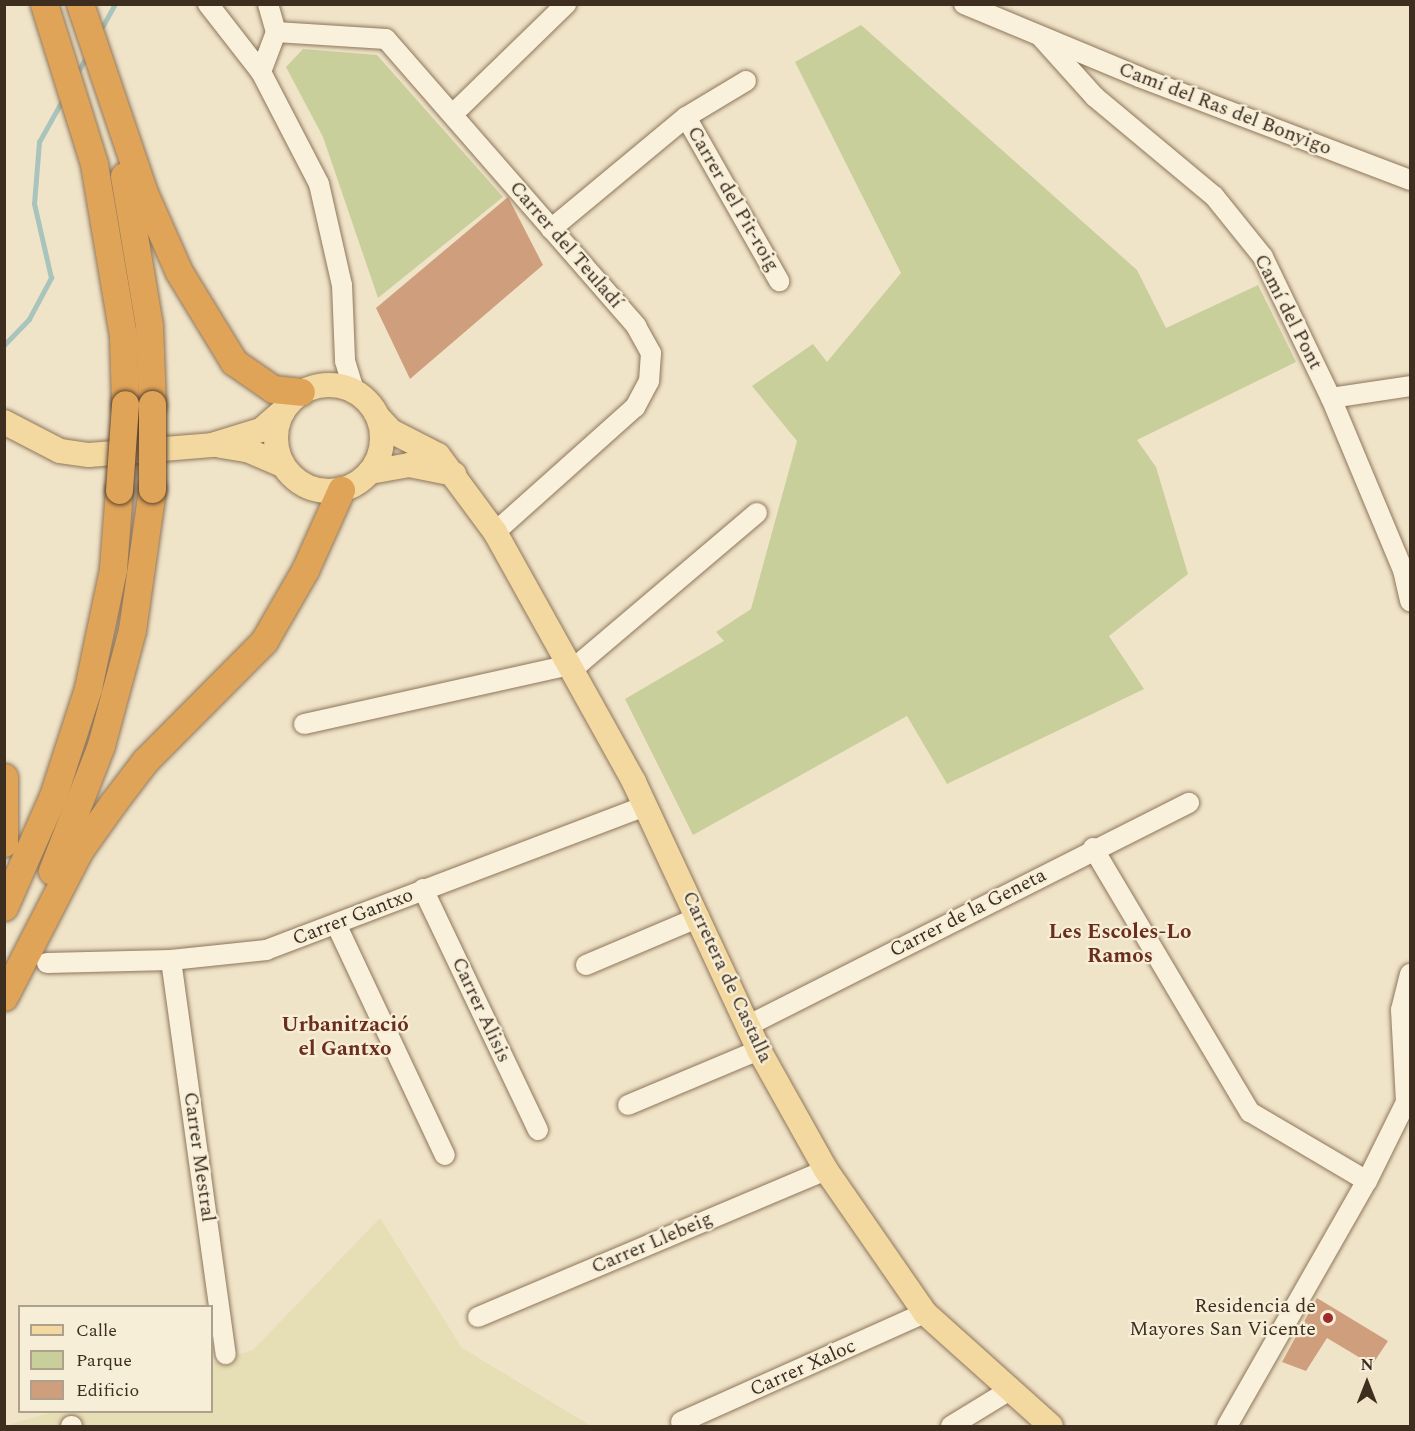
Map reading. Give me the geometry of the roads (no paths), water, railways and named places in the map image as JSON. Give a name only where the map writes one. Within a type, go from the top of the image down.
[{"type":"highway","points":[[4,969],[57,861],[100,745],[132,630],[152,489],[149,326],[134,222],[115,123],[80,4]]},
{"type":"highway","points":[[52,5],[115,123],[179,272],[219,339],[252,378],[273,388],[301,392]]},
{"type":"highway","points":[[4,907],[54,796],[88,688],[113,569],[125,404],[123,336],[94,164],[52,5]]},
{"type":"highway","points":[[4,997],[79,851],[113,803],[145,761],[264,641],[305,570],[341,490]]},
{"type":"highway","points":[[4,777],[4,843]]},
{"type":"main road","points":[[212,446],[261,430],[301,392],[346,388],[379,418],[382,446],[370,472]]},
{"type":"main road","points":[[282,412],[276,429],[282,465]]},
{"type":"main road","name":"Carretera de Castalla","points":[[379,418],[391,431],[438,454],[459,478],[495,532],[646,806],[759,1050],[826,1170],[926,1313],[1051,1426]]},
{"type":"main road","points":[[10,426],[60,452],[89,455],[212,446],[246,450],[282,465],[307,487],[341,490],[370,472],[409,465],[459,478]]},
{"type":"street","points":[[208,4],[261,72],[319,184],[342,285],[346,388]]},
{"type":"street","points":[[261,72],[276,32],[268,4]]},
{"type":"street","points":[[453,114],[566,4]]},
{"type":"street","name":"Camí del Pont","points":[[964,4],[1041,37],[1095,97],[1214,196],[1263,257],[1331,398],[1403,570],[1410,601]]},
{"type":"street","name":"Carrer del Teuladí","points":[[276,32],[386,39],[636,326],[651,353],[649,381],[635,407],[495,532]]},
{"type":"street","name":"Camí del Ras del Bonyigo","points":[[1041,37],[1410,180]]},
{"type":"street","name":"Carrer del Pit-roig","points":[[551,229],[686,117],[746,81]]},
{"type":"street","name":"Carrer del Pit-roig","points":[[686,117],[779,281]]},
{"type":"street","points":[[1331,398],[1410,386]]},
{"type":"street","points":[[304,724],[567,664],[580,663],[757,513]]},
{"type":"street","name":"Carrer de la Geneta","points":[[749,1025],[1093,848],[1189,803]]},
{"type":"street","name":"Carrer Gantxo","points":[[47,963],[171,960],[266,950],[337,926],[423,889],[646,806]]},
{"type":"street","points":[[1093,848],[1250,1112],[1367,1181]]},
{"type":"street","name":"Carrer Alisis","points":[[423,889],[538,1130]]},
{"type":"street","points":[[586,964],[699,917]]},
{"type":"street","points":[[337,926],[445,1155]]},
{"type":"street","name":"Carrer Mestral","points":[[171,960],[226,1354]]},
{"type":"street","points":[[1227,1426],[1367,1181],[1406,1102],[1401,1010],[1410,974]]},
{"type":"street","points":[[628,1105],[759,1050]]},
{"type":"street","name":"Carrer Llebeig","points":[[478,1317],[826,1170]]},
{"type":"street","name":"Carrer Xaloc","points":[[681,1422],[926,1313]]},
{"type":"street","points":[[951,1426],[1010,1390]]},
{"type":"waterway","points":[[100,31],[115,4]]},
{"type":"waterway","points":[[77,73],[88,54]]},
{"type":"waterway","points":[[4,345],[29,319],[51,278],[34,204],[39,142],[63,99]]},
{"type":"place","name":"Residencia de Mayores San Vicente","points":[[1328,1318]]},
{"type":"district","name":"Les Escoles-Lo Ramos","points":[[1120,944]]},
{"type":"district","name":"Urbanització el Gantxo","points":[[345,1037]]}]
